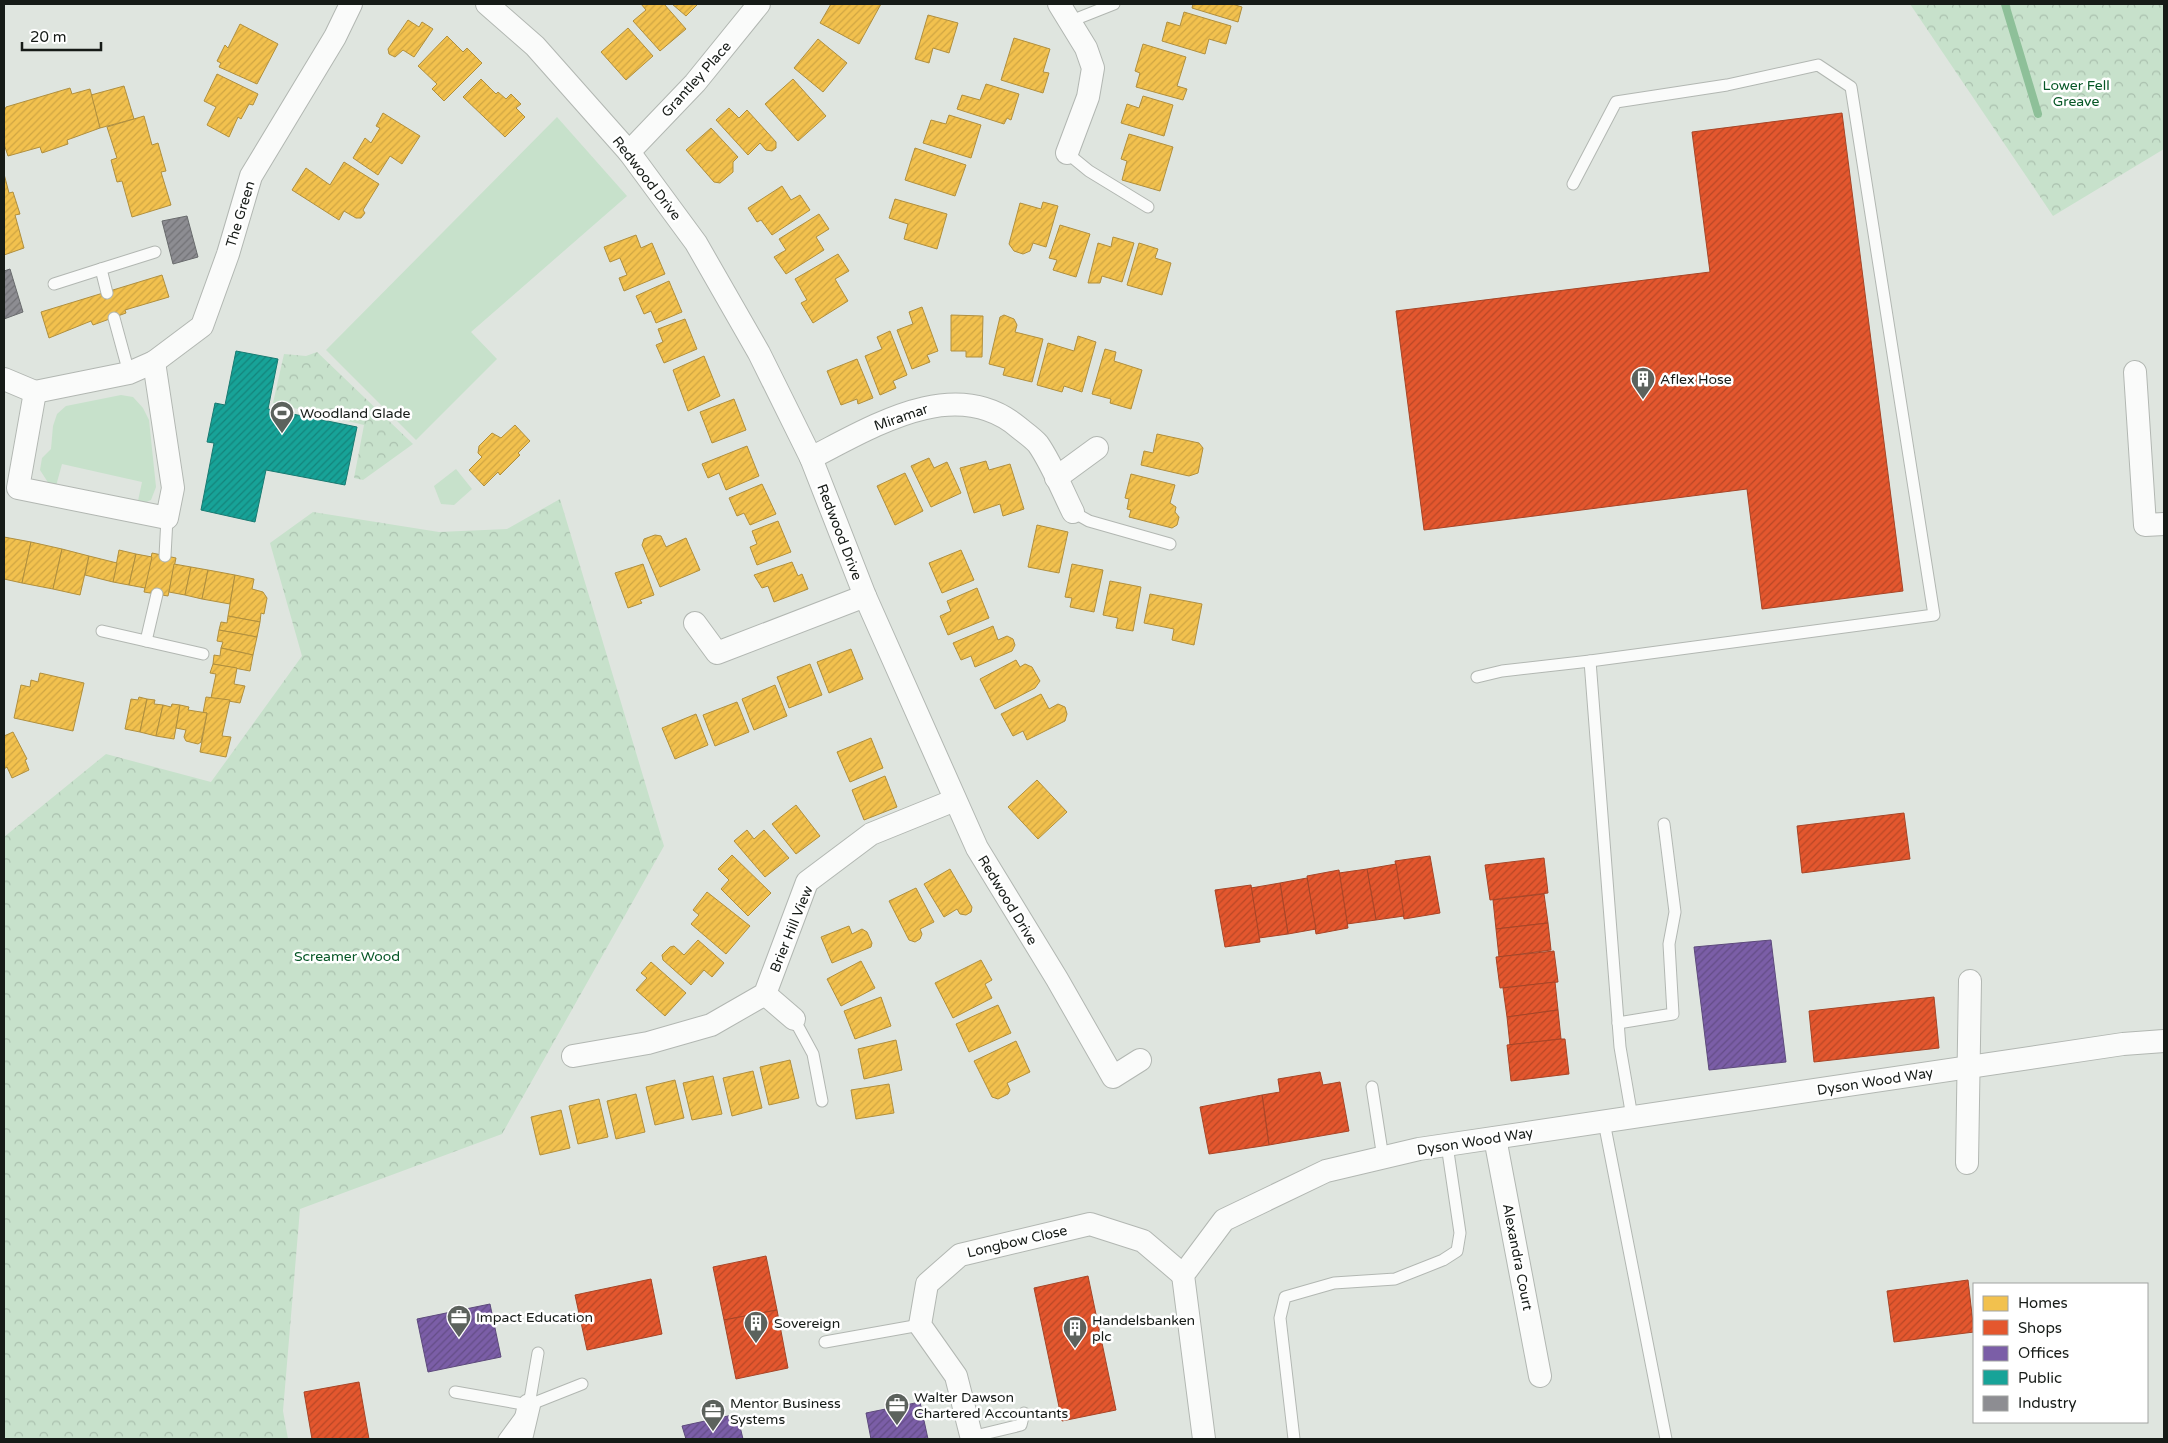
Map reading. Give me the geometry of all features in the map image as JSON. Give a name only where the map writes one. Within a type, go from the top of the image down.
[{"type":"street","name":"The Green","points":[[35,392],[130,373],[154,362],[202,326],[228,254],[251,176],[334,37],[351,4]]},
{"type":"street","name":"Redwood Drive","points":[[487,4],[535,46],[629,152],[696,243],[759,353],[811,458],[865,596],[977,848],[1057,979],[1113,1077],[1140,1060]]},
{"type":"street","name":"Grantley Place","points":[[629,152],[695,83],[759,4]]},
{"type":"street","points":[[1065,12],[1086,48],[1093,68],[1088,97],[1067,153]]},
{"type":"street","points":[[4,379],[35,392],[18,488],[168,518],[173,488],[154,362]]},
{"type":"street","points":[[2135,372],[2145,525],[2164,524]]},
{"type":"street","name":"Miramar","points":[[811,458],[875,425],[925,407],[953,403],[985,407],[1010,420],[1038,444],[1073,512]]},
{"type":"street","points":[[1056,478],[1097,448]]},
{"type":"street","points":[[695,623],[717,653],[865,596]]},
{"type":"street","name":"Brier Hill View","points":[[765,994],[807,882],[871,834],[955,800]]},
{"type":"street","points":[[1967,1163],[1970,981]]},
{"type":"street","points":[[573,1056],[648,1043],[711,1025],[765,994],[794,1019]]},
{"type":"street","name":"Dyson Wood Way","points":[[1182,1274],[1224,1220],[1326,1171],[1447,1145],[1969,1066],[2123,1044],[2164,1041]]},
{"type":"street","name":"Alexandra Court","points":[[1495,1138],[1540,1376]]},
{"type":"street","name":"Longbow Close","points":[[920,1325],[927,1284],[960,1255],[1090,1224],[1142,1241],[1182,1274]]},
{"type":"street","points":[[1182,1274],[1204,1439]]},
{"type":"street","points":[[920,1325],[956,1376],[972,1438]]},
{"type":"street","points":[[521,1439],[529,1404]]},
{"type":"lane","points":[[1065,12],[1114,4]]},
{"type":"lane","points":[[1477,677],[1502,671],[1934,615],[1851,87],[1818,65],[1727,85],[1616,102],[1573,184]]},
{"type":"lane","points":[[1067,153],[1089,171],[1148,207]]},
{"type":"lane","points":[[54,284],[155,252]]},
{"type":"lane","points":[[101,268],[107,293]]},
{"type":"lane","points":[[114,318],[130,373]]},
{"type":"lane","points":[[1073,512],[1089,521],[1170,544]]},
{"type":"lane","points":[[165,556],[168,518]]},
{"type":"lane","points":[[146,640],[156,594]]},
{"type":"lane","points":[[102,631],[203,654]]},
{"type":"lane","points":[[1590,661],[1618,1023],[1632,1117]]},
{"type":"lane","points":[[1618,1023],[1673,1014],[1669,944],[1675,912],[1664,824]]},
{"type":"lane","points":[[794,1019],[813,1054],[822,1101]]},
{"type":"lane","points":[[1372,1088],[1383,1158]]},
{"type":"lane","points":[[1604,1122],[1666,1439]]},
{"type":"lane","points":[[1294,1439],[1280,1318],[1285,1297],[1334,1283],[1394,1279],[1443,1260],[1457,1251],[1460,1233],[1447,1145]]},
{"type":"lane","points":[[825,1342],[920,1325]]},
{"type":"lane","points":[[504,1439],[529,1404],[538,1353]]},
{"type":"lane","points":[[455,1392],[529,1404],[582,1384]]},
{"type":"lane","points":[[972,1438],[1021,1425],[1024,1413]]},
{"type":"green space","name":"Lower Fell Greave","points":[[1910,4],[2164,4],[2164,149],[2053,216]]},
{"type":"green space","points":[[557,117],[627,196],[471,332],[497,359],[416,440],[326,350]]},
{"type":"green space","points":[[317,352],[413,444],[363,480],[354,478],[364,425],[273,403],[284,354],[306,356]]},
{"type":"green space","points":[[121,395],[133,397],[143,408],[149,420],[156,487],[151,500],[144,503],[138,501],[142,482],[62,464],[56,486],[49,484],[40,470],[42,458],[51,449],[53,426],[57,414],[66,406]]},
{"type":"green space","points":[[456,469],[472,489],[454,505],[441,504],[434,486]]},
{"type":"green space","name":"Screamer Wood","points":[[560,499],[664,846],[502,1134],[300,1209],[283,1411],[288,1439],[4,1439],[4,837],[106,754],[211,782],[302,656],[270,543],[313,512],[439,532],[507,529]]},
{"type":"building: Homes","points":[[641,4],[664,4],[686,29],[660,51],[633,21],[646,10]]},
{"type":"building: Homes","points":[[672,4],[698,4],[686,16]]},
{"type":"building: Homes","points":[[831,4],[881,4],[859,44],[820,23]]},
{"type":"building: Homes","points":[[1193,4],[1232,4],[1242,7],[1238,22],[1192,8]]},
{"type":"building: Homes","points":[[1184,12],[1231,26],[1226,44],[1209,39],[1205,54],[1162,41],[1167,22],[1180,26]]},
{"type":"building: Homes","points":[[928,15],[958,23],[949,53],[933,48],[929,63],[915,59]]},
{"type":"building: Homes","points":[[408,20],[419,27],[422,22],[433,29],[414,57],[403,50],[395,57],[389,54],[388,49]]},
{"type":"building: Homes","points":[[240,24],[278,44],[257,84],[219,67],[221,63],[217,61],[225,45],[228,48]]},
{"type":"building: Homes","points":[[628,28],[653,56],[626,80],[601,52]]},
{"type":"building: Homes","points":[[447,36],[463,52],[467,48],[482,63],[444,101],[432,89],[437,84],[418,66]]},
{"type":"building: Homes","points":[[1014,38],[1050,49],[1043,72],[1049,73],[1043,93],[1001,80]]},
{"type":"building: Homes","points":[[818,39],[847,63],[823,92],[794,68]]},
{"type":"building: Homes","points":[[1143,44],[1186,57],[1177,86],[1187,89],[1183,100],[1136,87],[1140,73],[1135,71]]},
{"type":"building: Homes","points":[[217,74],[258,94],[253,105],[249,104],[241,119],[238,117],[229,137],[207,125],[216,107],[204,101]]},
{"type":"building: Homes","points":[[481,79],[496,94],[498,92],[506,99],[511,94],[521,104],[516,108],[525,117],[505,137],[463,97]]},
{"type":"building: Homes","points":[[793,79],[826,116],[798,141],[765,104]]},
{"type":"building: Homes","points":[[986,84],[1019,94],[1011,120],[1007,118],[1004,124],[957,109],[962,95],[980,100]]},
{"type":"building: Homes","points":[[124,86],[134,119],[100,128],[91,95]]},
{"type":"building: Homes","points":[[70,88],[72,94],[90,89],[100,128],[67,140],[68,144],[42,153],[40,147],[8,156],[4,144],[4,112],[6,107]]},
{"type":"building: Homes","points":[[1143,96],[1173,105],[1164,136],[1121,123],[1127,104],[1139,108]]},
{"type":"building: Homes","points":[[729,108],[739,118],[747,110],[776,142],[776,148],[772,151],[766,150],[760,143],[748,155],[716,120]]},
{"type":"building: Homes","points":[[383,113],[420,136],[402,164],[390,156],[378,175],[353,158],[365,138],[371,143],[380,128],[376,126]]},
{"type":"building: Homes","points":[[949,115],[981,125],[971,158],[923,143],[931,120],[946,124]]},
{"type":"building: Homes","points":[[144,116],[152,145],[158,143],[166,171],[161,172],[171,205],[132,217],[122,181],[117,182],[111,160],[117,158],[107,127]]},
{"type":"building: Homes","points":[[711,128],[738,157],[733,162],[733,172],[720,183],[714,182],[686,150]]},
{"type":"building: Homes","points":[[1129,134],[1173,147],[1160,191],[1122,180],[1127,161],[1121,159]]},
{"type":"building: Homes","points":[[915,148],[966,165],[955,196],[905,180]]},
{"type":"building: Homes","points":[[344,162],[379,184],[363,210],[365,213],[361,218],[356,218],[344,211],[339,220],[292,190],[306,168],[330,185]]},
{"type":"building: Homes","points":[[4,174],[9,193],[13,192],[20,214],[15,215],[24,248],[4,255]]},
{"type":"building: Homes","points":[[782,186],[791,200],[800,195],[810,210],[772,235],[761,220],[757,222],[748,208]]},
{"type":"building: Homes","points":[[895,199],[947,214],[937,249],[904,239],[908,224],[889,218]]},
{"type":"building: Homes","points":[[1043,202],[1058,206],[1046,247],[1033,243],[1030,251],[1023,254],[1014,251],[1009,244],[1020,203],[1041,209]]},
{"type":"building: Homes","points":[[819,214],[829,229],[816,237],[824,250],[786,274],[774,257],[786,250],[779,239]]},
{"type":"building: Homes","points":[[1060,225],[1090,234],[1076,277],[1053,270],[1057,260],[1049,258]]},
{"type":"building: Homes","points":[[636,235],[641,248],[652,243],[665,274],[624,291],[619,278],[627,275],[620,258],[610,262],[604,247]]},
{"type":"building: Homes","points":[[1113,237],[1134,243],[1122,282],[1102,276],[1100,283],[1088,283],[1098,243],[1111,247]]},
{"type":"building: Homes","points":[[1139,243],[1158,249],[1155,258],[1171,263],[1162,295],[1127,285]]},
{"type":"building: Homes","points":[[838,254],[849,271],[835,279],[848,301],[813,323],[801,303],[807,300],[795,279]]},
{"type":"building: Homes","points":[[162,275],[169,297],[125,310],[126,313],[93,325],[91,321],[49,338],[41,312]]},
{"type":"building: Homes","points":[[669,281],[682,312],[656,323],[651,311],[644,314],[636,296]]},
{"type":"building: Homes","points":[[922,307],[938,351],[927,355],[930,362],[912,369],[897,330],[913,324],[909,312]]},
{"type":"building: Homes","points":[[951,315],[983,316],[982,357],[966,357],[966,351],[951,351]]},
{"type":"building: Homes","points":[[1004,315],[1014,319],[1017,325],[1015,332],[1043,339],[1032,382],[1003,375],[1005,368],[989,364],[1000,317]]},
{"type":"building: Homes","points":[[685,319],[697,349],[664,363],[656,345],[663,342],[658,329]]},
{"type":"building: Homes","points":[[890,331],[907,375],[893,381],[896,388],[880,395],[865,356],[882,349],[877,337]]},
{"type":"building: Homes","points":[[1078,336],[1096,342],[1082,392],[1064,386],[1062,392],[1037,385],[1048,343],[1074,351]]},
{"type":"building: Homes","points":[[1105,349],[1116,352],[1114,361],[1142,370],[1131,409],[1110,403],[1111,399],[1092,394]]},
{"type":"building: Homes","points":[[704,356],[720,396],[688,411],[673,370]]},
{"type":"building: Homes","points":[[857,359],[873,398],[858,404],[857,399],[841,405],[827,371]]},
{"type":"building: Homes","points":[[734,399],[746,430],[712,443],[700,412]]},
{"type":"building: Homes","points":[[515,425],[530,441],[518,453],[520,455],[500,475],[498,472],[484,486],[469,470],[482,457],[478,453],[479,446],[492,433],[501,438]]},
{"type":"building: Homes","points":[[1157,434],[1199,443],[1203,448],[1198,473],[1189,476],[1141,465],[1144,451],[1153,453]]},
{"type":"building: Homes","points":[[747,446],[759,476],[726,490],[719,473],[708,478],[702,464]]},
{"type":"building: Homes","points":[[929,458],[934,468],[947,462],[961,493],[931,507],[911,466]]},
{"type":"building: Homes","points":[[986,461],[989,470],[1010,464],[1024,509],[1003,516],[1000,504],[974,513],[960,468]]},
{"type":"building: Homes","points":[[905,473],[923,511],[895,525],[877,486]]},
{"type":"building: Homes","points":[[1131,474],[1175,485],[1170,503],[1176,507],[1175,512],[1179,517],[1177,525],[1172,528],[1129,517],[1131,510],[1127,509],[1129,499],[1125,498]]},
{"type":"building: Homes","points":[[762,484],[776,514],[750,525],[744,513],[737,516],[729,498]]},
{"type":"building: Homes","points":[[778,521],[791,552],[757,565],[750,547],[757,544],[752,531]]},
{"type":"building: Homes","points":[[1037,525],[1068,532],[1059,573],[1028,567]]},
{"type":"building: Homes","points":[[655,535],[661,536],[666,547],[686,538],[700,570],[660,587],[642,545],[644,539]]},
{"type":"building: Homes","points":[[4,537],[31,542],[22,583],[4,579]]},
{"type":"building: Homes","points":[[31,542],[62,549],[53,589],[22,583]]},
{"type":"building: Homes","points":[[62,549],[89,556],[80,595],[53,589]]},
{"type":"building: Homes","points":[[119,550],[136,554],[129,585],[113,582]]},
{"type":"building: Homes","points":[[961,550],[974,580],[942,593],[929,563]]},
{"type":"building: Homes","points":[[152,553],[176,558],[168,596],[144,592]]},
{"type":"building: Homes","points":[[136,554],[152,557],[145,588],[129,585]]},
{"type":"building: Homes","points":[[89,556],[117,563],[113,582],[85,575]]},
{"type":"building: Homes","points":[[792,562],[798,576],[802,574],[808,589],[774,602],[768,586],[762,588],[754,575]]},
{"type":"building: Homes","points":[[174,564],[191,567],[185,595],[169,592]]},
{"type":"building: Homes","points":[[643,564],[654,595],[640,600],[642,603],[628,608],[615,573]]},
{"type":"building: Homes","points":[[1072,564],[1103,570],[1094,612],[1070,607],[1072,598],[1065,597]]},
{"type":"building: Homes","points":[[191,567],[208,570],[202,599],[185,595]]},
{"type":"building: Homes","points":[[208,570],[235,575],[230,604],[202,599]]},
{"type":"building: Homes","points":[[235,575],[254,579],[252,589],[263,592],[267,598],[264,614],[261,613],[260,622],[228,616]]},
{"type":"building: Homes","points":[[1110,581],[1141,587],[1133,631],[1116,628],[1118,618],[1103,615]]},
{"type":"building: Homes","points":[[977,588],[989,618],[948,635],[940,616],[951,611],[947,601]]},
{"type":"building: Homes","points":[[1150,594],[1202,604],[1194,645],[1172,640],[1174,629],[1144,623]]},
{"type":"building: Homes","points":[[228,616],[260,622],[257,637],[219,630],[221,622],[227,623]]},
{"type":"building: Homes","points":[[993,626],[998,640],[1007,636],[1013,639],[1015,645],[1012,651],[975,667],[971,656],[961,660],[953,643]]},
{"type":"building: Homes","points":[[219,630],[257,637],[253,655],[221,648],[223,642],[217,641]]},
{"type":"building: Homes","points":[[221,648],[253,655],[250,671],[213,664],[214,655],[220,656]]},
{"type":"building: Homes","points":[[851,649],[863,679],[829,693],[817,662]]},
{"type":"building: Homes","points":[[1016,660],[1020,667],[1025,664],[1032,667],[1040,681],[1035,688],[995,709],[980,679]]},
{"type":"building: Homes","points":[[213,664],[237,668],[234,684],[245,686],[240,703],[211,698],[216,674],[210,673]]},
{"type":"building: Homes","points":[[810,664],[822,695],[789,708],[777,677]]},
{"type":"building: Homes","points":[[40,673],[84,683],[73,731],[14,718],[21,685],[30,687],[31,680],[38,682]]},
{"type":"building: Homes","points":[[775,685],[787,716],[754,730],[742,699]]},
{"type":"building: Homes","points":[[1041,694],[1049,709],[1058,704],[1065,707],[1067,714],[1065,721],[1027,740],[1023,731],[1013,736],[1001,714]]},
{"type":"building: Homes","points":[[139,697],[147,699],[140,732],[125,729],[131,699],[138,700]]},
{"type":"building: Homes","points":[[206,697],[230,700],[222,736],[231,737],[226,757],[200,752],[207,713],[203,713]]},
{"type":"building: Homes","points":[[147,699],[155,700],[154,704],[163,705],[156,736],[140,732]]},
{"type":"building: Homes","points":[[737,702],[749,732],[715,746],[703,715]]},
{"type":"building: Homes","points":[[172,704],[180,705],[174,739],[156,736],[163,705],[171,707]]},
{"type":"building: Homes","points":[[180,705],[189,707],[188,710],[207,713],[201,742],[198,744],[186,741],[184,737],[186,730],[176,728]]},
{"type":"building: Homes","points":[[696,714],[708,745],[675,759],[662,728]]},
{"type":"building: Homes","points":[[13,732],[27,759],[25,760],[29,770],[12,778],[7,767],[4,769],[4,736]]},
{"type":"building: Homes","points":[[871,738],[883,768],[850,782],[837,752]]},
{"type":"building: Homes","points":[[885,776],[897,807],[864,820],[852,790]]},
{"type":"building: Homes","points":[[1037,780],[1067,812],[1038,839],[1008,807]]},
{"type":"building: Homes","points":[[796,805],[820,836],[796,854],[772,824]]},
{"type":"building: Homes","points":[[747,830],[754,839],[764,830],[789,858],[765,877],[734,841]]},
{"type":"building: Homes","points":[[732,855],[771,893],[748,916],[721,889],[729,880],[718,869]]},
{"type":"building: Homes","points":[[950,869],[972,907],[971,912],[966,915],[960,914],[957,909],[944,917],[924,884]]},
{"type":"building: Homes","points":[[916,888],[934,922],[920,929],[922,934],[920,939],[915,942],[909,940],[889,901]]},
{"type":"building: Homes","points":[[707,892],[750,926],[726,954],[691,924],[699,915],[693,910]]},
{"type":"building: Homes","points":[[849,926],[852,934],[862,929],[867,932],[872,943],[871,947],[832,963],[821,937]]},
{"type":"building: Homes","points":[[698,940],[724,963],[712,977],[704,970],[691,985],[663,960],[662,955],[670,947],[674,946],[684,955]]},
{"type":"building: Homes","points":[[981,960],[992,980],[985,984],[992,998],[953,1018],[935,983]]},
{"type":"building: Homes","points":[[861,961],[875,988],[841,1006],[827,979]]},
{"type":"building: Homes","points":[[651,962],[686,993],[665,1016],[636,990],[647,978],[641,973]]},
{"type":"building: Homes","points":[[881,997],[891,1026],[855,1039],[844,1011]]},
{"type":"building: Homes","points":[[998,1005],[1011,1033],[969,1052],[956,1024]]},
{"type":"building: Homes","points":[[896,1040],[902,1070],[864,1079],[858,1049]]},
{"type":"building: Homes","points":[[1016,1041],[1030,1072],[1007,1083],[1010,1090],[1008,1094],[998,1099],[992,1097],[974,1061]]},
{"type":"building: Homes","points":[[790,1060],[799,1098],[769,1105],[760,1067]]},
{"type":"building: Homes","points":[[753,1071],[762,1108],[732,1116],[723,1078]]},
{"type":"building: Homes","points":[[713,1076],[722,1114],[692,1120],[683,1083]]},
{"type":"building: Homes","points":[[675,1080],[684,1118],[655,1125],[646,1087]]},
{"type":"building: Homes","points":[[889,1084],[894,1113],[856,1119],[851,1090]]},
{"type":"building: Homes","points":[[636,1094],[645,1132],[616,1139],[607,1101]]},
{"type":"building: Homes","points":[[599,1099],[608,1137],[578,1144],[569,1106]]},
{"type":"building: Homes","points":[[561,1110],[570,1148],[540,1155],[531,1117]]},
{"type":"building: Shops","name":"Aflex Hose","points":[[1842,113],[1903,591],[1762,609],[1747,489],[1424,530],[1396,311],[1710,272],[1692,132]]},
{"type":"building: Shops","points":[[1904,813],[1910,859],[1802,873],[1797,826]]},
{"type":"building: Shops","points":[[1430,856],[1440,913],[1404,919],[1395,861]]},
{"type":"building: Shops","points":[[1544,858],[1548,893],[1490,900],[1485,865]]},
{"type":"building: Shops","points":[[1396,864],[1404,916],[1376,920],[1367,869]]},
{"type":"building: Shops","points":[[1367,869],[1376,920],[1347,924],[1339,873]]},
{"type":"building: Shops","points":[[1339,870],[1348,928],[1316,934],[1307,876]]},
{"type":"building: Shops","points":[[1307,878],[1316,929],[1288,934],[1280,883]]},
{"type":"building: Shops","points":[[1280,883],[1288,934],[1259,938],[1251,888]]},
{"type":"building: Shops","points":[[1251,885],[1260,942],[1225,947],[1215,890]]},
{"type":"building: Shops","points":[[1544,894],[1548,923],[1496,929],[1493,900]]},
{"type":"building: Shops","points":[[1548,923],[1551,950],[1499,957],[1496,929]]},
{"type":"building: Shops","points":[[1554,951],[1558,982],[1500,988],[1496,957]]},
{"type":"building: Shops","points":[[1555,982],[1558,1010],[1507,1017],[1503,988]]},
{"type":"building: Shops","points":[[1934,997],[1939,1048],[1814,1062],[1809,1011]]},
{"type":"building: Shops","points":[[1558,1010],[1561,1039],[1510,1045],[1507,1017]]},
{"type":"building: Shops","points":[[1565,1039],[1569,1074],[1511,1081],[1507,1045]]},
{"type":"building: Shops","points":[[1320,1072],[1323,1085],[1340,1082],[1349,1131],[1269,1145],[1262,1095],[1280,1092],[1278,1079]]},
{"type":"building: Shops","points":[[1262,1095],[1269,1145],[1209,1154],[1200,1107]]},
{"type":"building: Shops","points":[[766,1256],[777,1310],[724,1320],[713,1267]]},
{"type":"building: Shops","name":"Handelsbanken plc","points":[[1088,1276],[1116,1410],[1062,1421],[1034,1288]]},
{"type":"building: Shops","points":[[651,1279],[662,1334],[587,1350],[575,1295]]},
{"type":"building: Shops","points":[[1968,1280],[1973,1332],[1894,1342],[1887,1291]]},
{"type":"building: Shops","name":"Sovereign","points":[[777,1310],[788,1368],[736,1379],[724,1320]]},
{"type":"building: Shops","points":[[359,1382],[369,1439],[312,1439],[304,1392]]},
{"type":"building: Offices","points":[[1771,940],[1786,1062],[1709,1070],[1694,947]]},
{"type":"building: Offices","name":"Impact Education","points":[[490,1304],[501,1357],[428,1372],[417,1319]]},
{"type":"building: Offices","name":"Walter Dawson Chartered Accountants","points":[[920,1402],[928,1439],[871,1439],[866,1413]]},
{"type":"building: Offices","name":"Mentor Business Systems","points":[[737,1414],[743,1439],[686,1439],[682,1426]]},
{"type":"building: Public","name":"Woodland Glade","points":[[236,351],[278,359],[268,409],[357,427],[345,485],[266,470],[255,522],[201,510],[214,443],[207,442],[215,403],[225,405]]},
{"type":"building: Industry","points":[[187,216],[198,257],[173,264],[162,221]]},
{"type":"building: Industry","points":[[10,269],[23,312],[4,319],[4,271]]},
{"type":"waterway","points":[[2005,4],[2038,114]]},
{"type":"place","name":"Aflex Hose","points":[[1643,400]]},
{"type":"place","name":"Woodland Glade","points":[[282,434]]},
{"type":"place","name":"Impact Education","points":[[459,1338]]},
{"type":"place","name":"Sovereign","points":[[756,1344]]},
{"type":"place","name":"Handelsbanken plc","points":[[1075,1349]]},
{"type":"place","name":"Walter Dawson Chartered Accountants","points":[[897,1426]]},
{"type":"place","name":"Mentor Business Systems","points":[[713,1432]]}]
